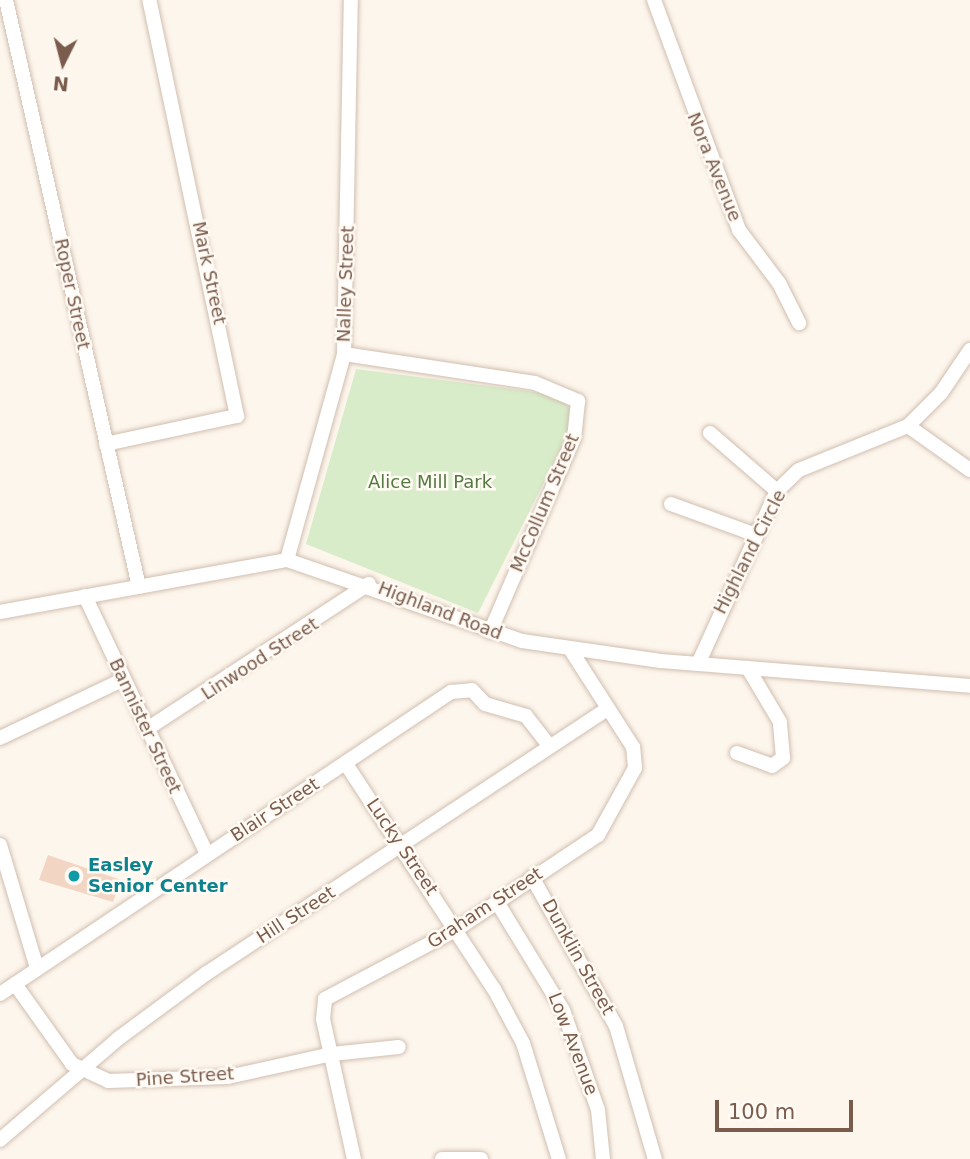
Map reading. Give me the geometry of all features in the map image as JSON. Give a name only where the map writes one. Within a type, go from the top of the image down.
[{"type":"street","name":"Roper Street","points":[[6,0],[139,587]]},
{"type":"street","name":"Mark Street","points":[[106,444],[237,416],[149,0]]},
{"type":"street","name":"Nalley Street","points":[[287,560],[344,354],[351,0]]},
{"type":"street","name":"Nora Avenue","points":[[654,0],[739,230],[779,283],[799,323]]},
{"type":"street","points":[[970,350],[941,393],[908,426],[970,470]]},
{"type":"street","name":"McCollum Street","points":[[344,354],[535,383],[578,401],[574,438],[490,632]]},
{"type":"street","name":"Highland Circle","points":[[698,664],[777,491],[799,470],[908,426]]},
{"type":"street","points":[[709,433],[777,491]]},
{"type":"street","points":[[671,504],[756,536]]},
{"type":"street","name":"Highland Road","points":[[0,612],[287,560],[369,584],[490,632],[570,649],[698,664],[970,687]]},
{"type":"street","name":"Linwood Street","points":[[147,729],[369,584]]},
{"type":"street","name":"Bannister Street","points":[[85,596],[207,854]]},
{"type":"street","name":"Graham Street","points":[[354,1159],[323,1019],[325,999],[457,929],[598,835],[635,768],[633,747],[570,649]]},
{"type":"street","points":[[737,753],[772,766],[783,758],[780,722],[748,668]]},
{"type":"street","points":[[0,738],[124,679]]},
{"type":"street","name":"Blair Street","points":[[0,994],[451,692],[464,689],[485,704],[526,716],[550,745]]},
{"type":"street","name":"Hill Street","points":[[0,1140],[86,1072],[119,1038],[207,973],[607,709]]},
{"type":"street","name":"Lucky Street","points":[[346,764],[457,929],[523,1043],[559,1159]]},
{"type":"street","points":[[0,845],[3,866],[37,968]]},
{"type":"street","name":"Dunklin Street","points":[[532,877],[616,1026],[655,1159]]},
{"type":"street","name":"Low Avenue","points":[[497,902],[563,1010],[598,1110],[603,1159]]},
{"type":"street","name":"Pine Street","points":[[15,984],[72,1064],[108,1081],[216,1078],[332,1054],[399,1047]]},
{"type":"street","points":[[442,1159],[479,1158]]},
{"type":"green space","name":"Alice Mill Park","points":[[356,369],[558,395],[573,413],[563,445],[478,613],[306,544]]},
{"type":"building","name":"Easley Senior Center","points":[[48,855],[121,880],[113,902],[39,880]]},
{"type":"place","name":"Easley Senior Center","points":[[74,876]]}]
